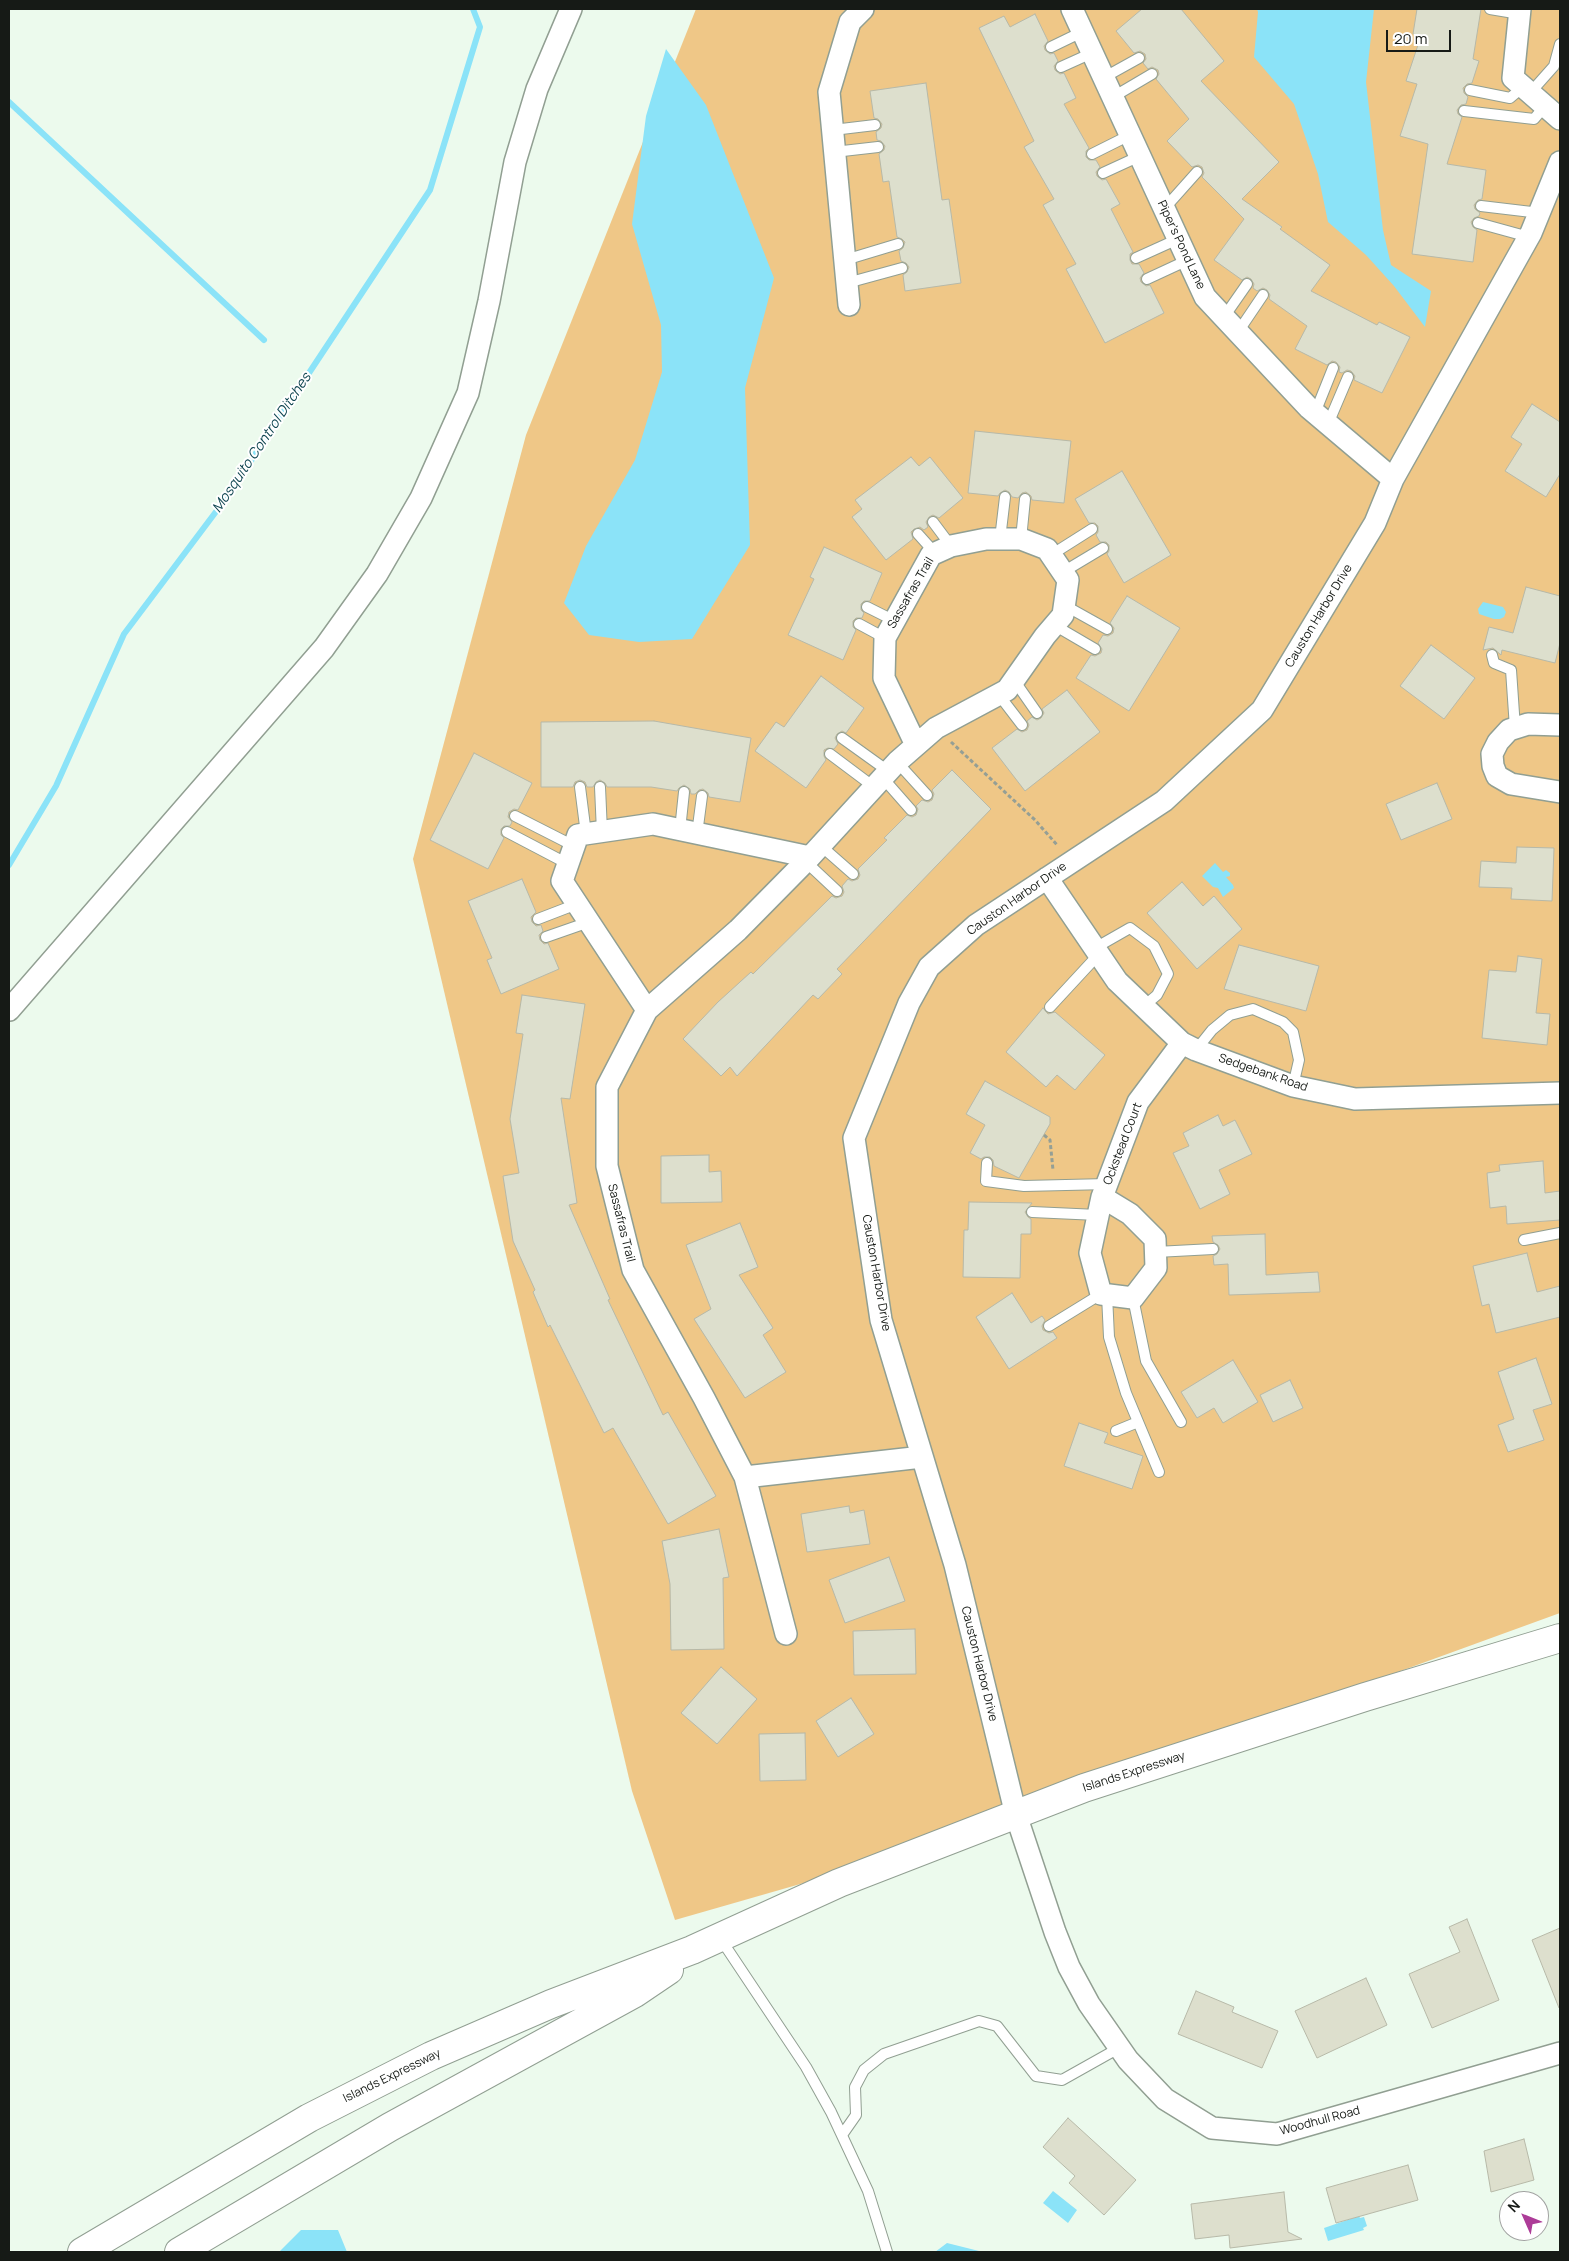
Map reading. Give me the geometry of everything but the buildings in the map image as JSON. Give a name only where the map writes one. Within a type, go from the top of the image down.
[{"type":"main road","name":"Islands Expressway","points":[[82,2252],[309,2118],[431,2056],[551,2004],[720,1937],[839,1883],[1084,1788],[1128,1773],[1365,1697],[1560,1638]]},
{"type":"main road","name":"Islands Expressway","points":[[179,2252],[423,2108],[635,1993],[720,1937]]},
{"type":"street","points":[[9,1010],[324,648],[377,574],[421,498],[468,393],[489,301],[515,162],[537,89],[571,9]]},
{"type":"street","points":[[849,305],[829,92],[850,22],[861,9]]},
{"type":"street","name":"Piper's Pond Lane","points":[[1072,9],[1205,297],[1321,418],[1393,479]]},
{"type":"street","points":[[1520,11],[1513,78],[1539,101]]},
{"type":"street","name":"Causton Harbor Drive","points":[[1016,1815],[955,1565],[882,1320],[854,1138],[909,1004],[929,967],[976,925],[1164,801],[1262,710],[1375,523],[1393,479],[1529,237],[1560,162]]},
{"type":"street","points":[[943,550],[986,539],[1011,539],[1047,548],[1057,563]]},
{"type":"street","name":"Sassafras Trail","points":[[916,745],[884,678],[890,629],[931,555],[943,550]]},
{"type":"street","name":"Sassafras Trail","points":[[786,1634],[745,1477],[704,1398],[633,1270],[606,1166],[608,1087],[647,1010],[738,930],[812,854],[885,774],[916,745],[936,728],[1007,690],[1063,615],[1068,580],[1057,563]]},
{"type":"street","points":[[1560,725],[1528,724],[1509,730],[1498,742],[1492,754],[1493,766],[1497,776],[1511,784],[1560,792]]},
{"type":"street","points":[[647,1010],[562,881],[582,844],[653,824],[812,854]]},
{"type":"street","name":"Sedgebank Road","points":[[1047,878],[1117,981],[1189,1046],[1293,1086],[1355,1099],[1560,1093]]},
{"type":"street","name":"Ockstead Court","points":[[1104,1295],[1090,1253],[1103,1199],[1138,1102],[1189,1046]]},
{"type":"street","name":"Ockstead Court","points":[[1103,1199],[1130,1214],[1149,1232],[1155,1239],[1156,1252]]},
{"type":"street","points":[[1104,1295],[1134,1298],[1156,1268],[1156,1252]]},
{"type":"street","points":[[745,1477],[922,1457]]},
{"type":"street","name":"Woodhull Road","points":[[1016,1815],[1055,1932],[1069,1967],[1089,2004],[1119,2048],[1165,2099],[1212,2128],[1277,2134],[1560,2054]]},
{"type":"lane","points":[[1490,9],[1520,11]]},
{"type":"lane","points":[[1051,47],[1082,32]]},
{"type":"lane","points":[[1464,111],[1534,119],[1539,101],[1554,66],[1560,44]]},
{"type":"lane","points":[[1061,67],[1092,54]]},
{"type":"lane","points":[[1103,78],[1139,58]]},
{"type":"lane","points":[[1112,97],[1152,74]]},
{"type":"lane","points":[[1470,90],[1510,98],[1539,101]]},
{"type":"lane","points":[[833,130],[875,125]]},
{"type":"lane","points":[[1092,154],[1130,135]]},
{"type":"lane","points":[[834,152],[878,147]]},
{"type":"lane","points":[[1103,173],[1140,156]]},
{"type":"lane","points":[[1164,209],[1197,172]]},
{"type":"lane","points":[[1481,206],[1540,213]]},
{"type":"lane","points":[[1478,223],[1529,237]]},
{"type":"lane","points":[[1136,258],[1178,239]]},
{"type":"lane","points":[[845,260],[898,244]]},
{"type":"lane","points":[[1146,279],[1188,260]]},
{"type":"lane","points":[[847,283],[902,268]]},
{"type":"lane","points":[[1231,325],[1247,284]]},
{"type":"lane","points":[[1231,325],[1263,295]]},
{"type":"lane","points":[[1321,418],[1333,368]]},
{"type":"lane","points":[[1321,418],[1348,376]]},
{"type":"lane","points":[[1005,497],[1011,539]]},
{"type":"lane","points":[[1011,539],[1025,499]]},
{"type":"lane","points":[[933,522],[943,550]]},
{"type":"lane","points":[[1057,563],[1092,529]]},
{"type":"lane","points":[[918,534],[943,550]]},
{"type":"lane","points":[[1057,563],[1104,548]]},
{"type":"lane","points":[[1064,605],[1107,629]]},
{"type":"lane","points":[[867,607],[890,629]]},
{"type":"lane","points":[[859,624],[890,629]]},
{"type":"lane","points":[[1054,625],[1094,649]]},
{"type":"lane","points":[[1492,655],[1494,663],[1511,670],[1516,728]]},
{"type":"lane","points":[[1014,680],[1038,712]]},
{"type":"lane","points":[[999,695],[1022,725]]},
{"type":"lane","points":[[842,738],[885,774],[911,810]]},
{"type":"lane","points":[[830,754],[885,774],[927,795]]},
{"type":"lane","points":[[580,787],[582,844]]},
{"type":"lane","points":[[582,844],[600,787]]},
{"type":"lane","points":[[684,792],[688,832]]},
{"type":"lane","points":[[688,832],[702,796]]},
{"type":"lane","points":[[515,816],[582,844]]},
{"type":"lane","points":[[507,832],[582,844]]},
{"type":"lane","points":[[812,854],[853,874]]},
{"type":"lane","points":[[812,854],[837,891]]},
{"type":"lane","points":[[538,919],[583,913]]},
{"type":"lane","points":[[546,937],[583,913]]},
{"type":"lane","points":[[1050,1007],[1097,951],[1130,928],[1154,946],[1168,974],[1158,995],[1144,1006]]},
{"type":"lane","points":[[1189,1046],[1230,1015],[1253,1009],[1283,1022],[1293,1032],[1299,1060],[1293,1086]]},
{"type":"lane","points":[[987,1163],[986,1181],[1024,1186],[1055,1185],[1103,1199]]},
{"type":"lane","points":[[1032,1212],[1103,1199]]},
{"type":"lane","points":[[1524,1240],[1560,1233]]},
{"type":"lane","points":[[1156,1252],[1213,1249]]},
{"type":"lane","points":[[1049,1326],[1104,1295],[1109,1337],[1126,1393],[1159,1472]]},
{"type":"lane","points":[[1134,1298],[1146,1361],[1181,1422]]},
{"type":"lane","points":[[1116,1431],[1138,1422]]},
{"type":"lane","points":[[720,1937],[806,2067],[842,2135],[868,2191],[887,2252]]},
{"type":"lane","points":[[842,2135],[856,2115],[855,2087],[864,2070],[884,2054],[979,2021],[996,2026],[1036,2076],[1062,2080],[1119,2048]]},
{"type":"path","points":[[936,728],[1034,820],[1072,862]]},
{"type":"path","points":[[1044,1135],[1050,1140],[1055,1185]]},
{"type":"shaded area","points":[[696,9],[1560,9],[1560,1613],[870,1864],[675,1920],[632,1791],[413,859],[526,435]]},
{"type":"water","points":[[1257,9],[1374,9],[1366,82],[1383,230],[1391,265],[1431,291],[1425,327],[1394,286],[1366,255],[1328,222],[1318,174],[1294,104],[1254,57]]},
{"type":"water","points":[[666,49],[706,105],[774,278],[745,388],[750,545],[692,639],[639,642],[589,635],[564,603],[586,546],[635,460],[662,372],[661,325],[632,224],[646,116]]},
{"type":"water","points":[[1483,602],[1503,607],[1506,612],[1504,617],[1494,619],[1479,614],[1478,609]]},
{"type":"water","points":[[1215,863],[1223,872],[1226,870],[1230,873],[1230,876],[1226,877],[1234,888],[1223,897],[1218,888],[1213,887],[1202,876]]},
{"type":"water","points":[[1053,2191],[1077,2210],[1068,2223],[1043,2203]]},
{"type":"water","points":[[1359,2216],[1360,2218],[1364,2217],[1367,2226],[1363,2228],[1364,2230],[1328,2241],[1324,2228]]},
{"type":"water","points":[[301,2230],[338,2230],[347,2252],[279,2252]]},
{"type":"water","points":[[947,2243],[983,2252],[935,2252]]},
{"type":"waterway","name":"Mosquito Control Ditches","points":[[9,865],[56,786],[124,634],[227,497],[430,190],[480,27],[473,9]]},
{"type":"waterway","name":"Mosquito Control Ditches","points":[[9,102],[264,340]]}]
